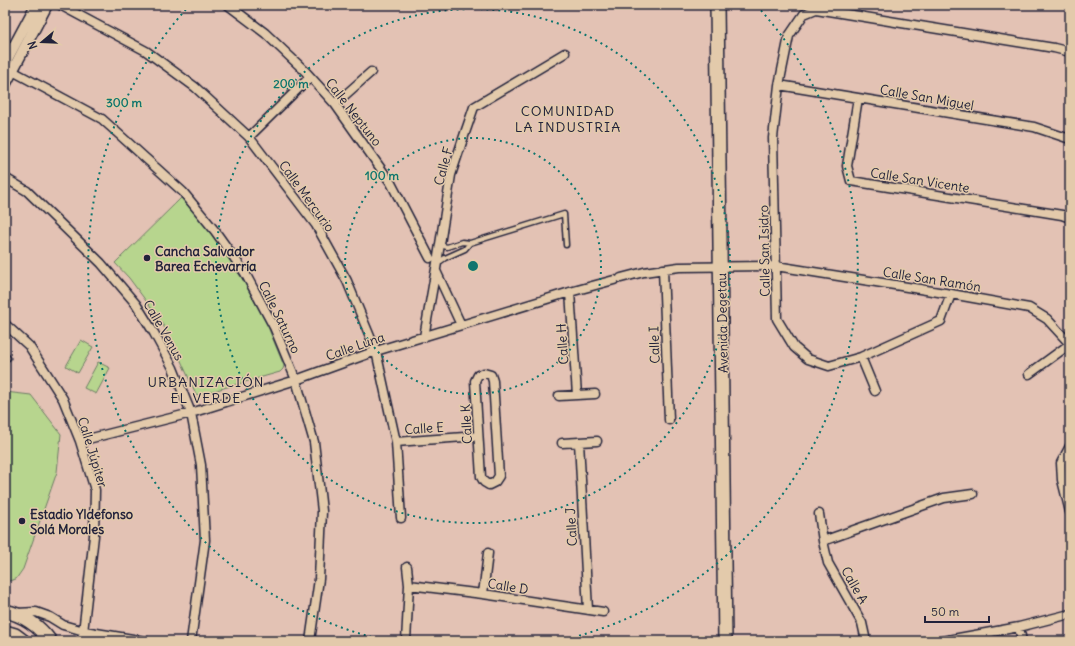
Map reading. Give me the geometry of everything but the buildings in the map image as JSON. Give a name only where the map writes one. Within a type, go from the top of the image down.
[{"type":"main road","name":"Avenida Degetau","points":[[717,5],[725,641]]},
{"type":"main road","points":[[10,612],[25,619],[38,628],[50,641]]},
{"type":"main road","points":[[5,632],[15,635],[23,641]]},
{"type":"street","points":[[5,63],[36,5]]},
{"type":"street","points":[[5,85],[9,69],[47,5]]},
{"type":"street","name":"Calle Mercurio","points":[[60,5],[146,51],[195,87],[249,137],[316,225],[347,281],[376,350],[396,442],[402,518]]},
{"type":"street","name":"Calle Neptuno","points":[[228,5],[265,33],[335,104],[391,183],[430,258]]},
{"type":"street","name":"Calle San Isidro","points":[[951,294],[941,321],[861,357],[829,366],[808,359],[794,347],[777,319],[773,138],[779,84],[789,36],[804,14],[816,9],[1054,48],[1070,52]]},
{"type":"street","name":"Calle F","points":[[424,336],[451,175],[474,108],[565,53]]},
{"type":"street","name":"Calle Saturno","points":[[9,69],[102,119],[183,192],[215,231],[245,273],[274,327],[296,380],[314,442],[322,511],[319,579],[310,641]]},
{"type":"street","points":[[335,104],[371,72]]},
{"type":"street","points":[[249,137],[310,77]]},
{"type":"street","name":"Calle San Miguel","points":[[779,84],[1034,127],[1070,139]]},
{"type":"street","name":"Calle San Vicente","points":[[858,98],[847,166],[851,181],[1062,215],[1070,218]]},
{"type":"street","name":"Calle Venus","points":[[5,178],[27,191],[101,263],[134,302],[154,333],[173,368],[191,413],[201,465],[205,540],[191,641]]},
{"type":"street","name":"Calle San Ramón","points":[[663,269],[679,267],[776,266],[1029,308],[1047,319],[1070,344]]},
{"type":"street","points":[[436,267],[461,325]]},
{"type":"street","name":"Calle Luna","points":[[80,440],[191,413],[296,380],[376,350],[570,292],[644,272],[663,269]]},
{"type":"street","name":"Calle I","points":[[663,269],[669,420]]},
{"type":"street","name":"Calle H","points":[[570,292],[577,395]]},
{"type":"street","name":"Calle Júpiter","points":[[5,324],[29,346],[63,399],[80,440],[95,490],[94,536],[82,641]]},
{"type":"street","points":[[1030,374],[1070,344]]},
{"type":"street","points":[[861,357],[875,391]]},
{"type":"street","name":"Calle K","points":[[484,373],[491,375],[493,381],[499,476],[495,482],[489,485],[484,482],[481,477],[478,436],[475,381],[478,375],[484,373]]},
{"type":"street","points":[[559,396],[595,394]]},
{"type":"street","name":"Calle E","points":[[396,442],[478,436]]},
{"type":"street","points":[[562,443],[598,441]]},
{"type":"street","name":"Calle J","points":[[579,442],[588,610]]},
{"type":"street","points":[[1070,446],[1061,463],[1062,480],[1070,512]]},
{"type":"street","points":[[823,541],[944,498],[974,494]]},
{"type":"street","name":"Calle A","points":[[819,514],[828,563],[862,623],[866,641]]},
{"type":"street","points":[[483,594],[488,553]]},
{"type":"street","points":[[406,641],[410,584],[407,567]]},
{"type":"street","name":"Calle D","points":[[410,584],[603,612]]},
{"type":"street","points":[[10,612],[36,612],[50,617],[63,625],[84,631],[145,641]]},
{"type":"street","points":[[942,641],[1019,627],[1070,614]]},
{"type":"street","points":[[1019,627],[1022,641]]},
{"type":"lane","points":[[440,245],[447,247],[462,242],[470,243],[564,214],[566,245]]},
{"type":"lane","points":[[436,267],[446,258],[465,249],[470,243]]},
{"type":"green space","points":[[181,198],[204,224],[243,280],[268,327],[284,366],[280,372],[199,395],[196,394],[173,343],[163,325],[129,278],[115,263]]},
{"type":"green space","points":[[81,340],[93,347],[78,373],[66,366]]},
{"type":"green space","points":[[98,362],[110,368],[96,394],[84,388]]},
{"type":"green space","name":"Estadio Yldefonso Solá Morales","points":[[5,392],[31,395],[61,434],[57,472],[23,569],[16,579],[5,582]]},
{"type":"place","name":"Cancha Salvador Barea Echevarría","points":[[147,258]]},
{"type":"place","name":"Estadio Yldefonso Solá Morales","points":[[22,521]]},
{"type":"district","name":"COMUNIDAD LA INDUSTRIA","points":[[568,120]]},
{"type":"district","name":"URBANIZACIÓN EL VERDE","points":[[206,390]]}]
